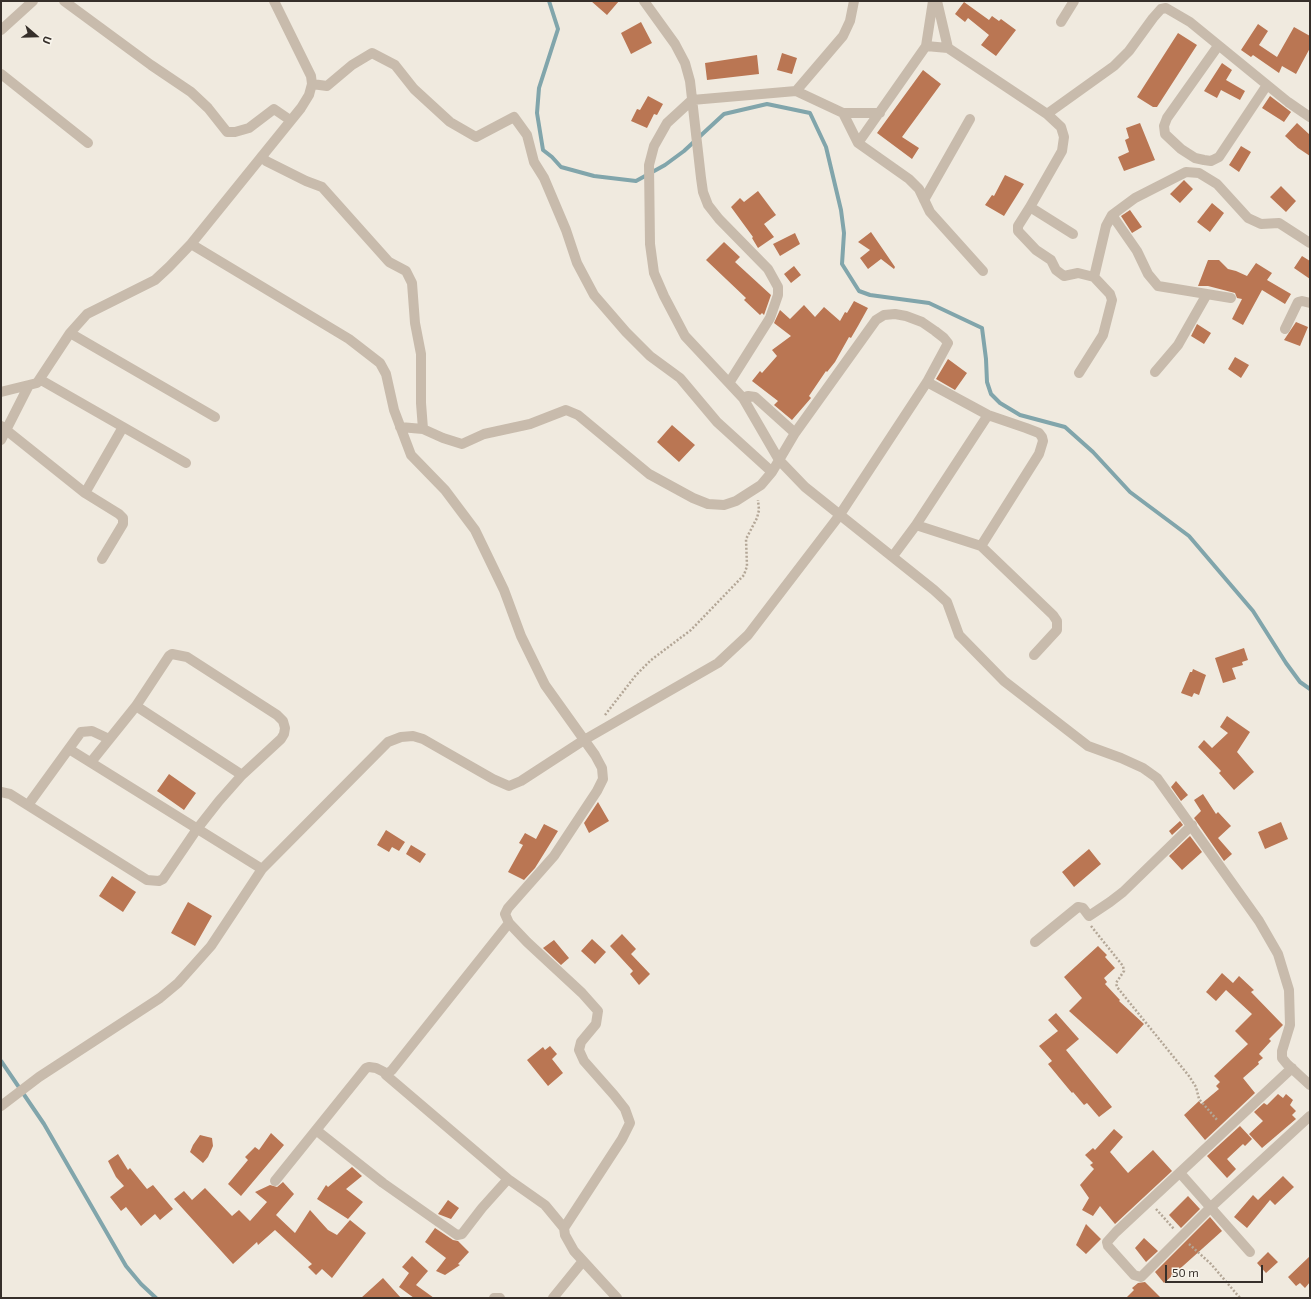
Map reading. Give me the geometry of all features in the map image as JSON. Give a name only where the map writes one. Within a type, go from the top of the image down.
[{"type":"street","points":[[1,30],[33,1]]},
{"type":"street","points":[[64,1],[196,96],[208,108],[225,131],[235,132],[249,128],[274,109],[290,120]]},
{"type":"street","points":[[1,392],[37,383],[41,380],[70,333],[87,314],[155,280],[191,244],[301,108],[309,95],[312,84],[308,68],[274,1]]},
{"type":"street","points":[[644,1],[664,27],[684,63],[690,81],[703,192],[708,205],[719,219],[768,269],[778,287],[774,310],[770,318],[729,383]]},
{"type":"street","points":[[796,91],[843,36],[850,21],[854,1]]},
{"type":"street","points":[[858,144],[926,46],[933,1]]},
{"type":"street","points":[[937,1],[948,48]]},
{"type":"street","points":[[1061,22],[1074,1]]},
{"type":"street","points":[[1047,114],[1114,66],[1129,51],[1161,9],[1171,10],[1310,117]]},
{"type":"street","points":[[926,46],[948,48],[1047,114],[1061,128],[1064,137],[1062,151],[1018,226],[1018,231],[1036,250],[1051,260],[1060,275],[1068,276],[1078,273],[1094,277],[1110,294],[1112,300],[1103,335],[1079,373]]},
{"type":"street","points":[[1218,46],[1167,118],[1164,126],[1165,134],[1181,149],[1195,158],[1204,160],[1211,161],[1218,157],[1267,85]]},
{"type":"street","points":[[312,84],[327,86],[352,65],[372,53],[395,65],[414,90],[450,122],[476,137],[514,117],[527,135],[534,162],[544,178],[566,230],[577,264],[594,295],[606,311],[630,337],[650,356],[680,378],[717,422],[772,472]]},
{"type":"street","points":[[1,74],[88,143]]},
{"type":"street","points":[[880,113],[843,113],[796,91],[692,100],[667,123],[654,146],[649,165],[650,244],[654,273],[685,336],[743,398],[779,460],[805,487],[839,516],[892,556],[946,602],[959,635],[1004,681],[1088,746],[1126,760],[1143,768],[1157,778],[1260,920],[1278,954],[1289,990],[1290,1025],[1282,1051],[1282,1058],[1310,1085]]},
{"type":"street","points":[[843,113],[858,144],[909,179],[919,189],[930,212],[982,271]]},
{"type":"street","points":[[924,200],[970,119]]},
{"type":"street","points":[[262,156],[266,161],[306,181],[322,187],[389,262],[406,271],[412,283],[415,323],[421,354],[421,403],[423,429]]},
{"type":"street","points":[[1094,277],[1106,226],[1112,215],[1135,198],[1186,172],[1195,172],[1217,184],[1248,218],[1261,224],[1279,223],[1310,243]]},
{"type":"street","points":[[1030,207],[1073,234]]},
{"type":"street","points":[[1112,215],[1137,251],[1148,274],[1158,286],[1231,298]]},
{"type":"street","points":[[191,244],[349,339],[380,363],[386,374],[394,410],[411,455],[445,490],[475,530],[504,590],[521,636],[545,685],[599,761],[603,779],[597,791],[554,856],[508,908],[505,914],[509,923],[596,1007],[598,1011],[598,1019],[581,1042],[579,1046],[580,1055],[618,1099],[625,1109],[630,1123],[622,1139],[564,1228]]},
{"type":"street","points":[[1155,372],[1178,345],[1207,294]]},
{"type":"street","points":[[1285,329],[1298,302],[1304,301],[1310,303]]},
{"type":"street","points":[[1,1106],[39,1077],[160,998],[178,983],[211,946],[262,869],[388,742],[401,737],[413,736],[423,739],[493,779],[510,786],[521,781],[584,740],[718,663],[748,635],[839,516],[927,382],[948,343],[944,338],[922,322],[906,316],[895,314],[884,315],[876,320],[795,433],[772,472],[762,485],[736,501],[724,504],[708,504],[693,498],[649,474],[578,415],[566,410],[530,424],[484,434],[462,444],[442,438],[423,429],[400,428]]},
{"type":"street","points":[[70,333],[215,417]]},
{"type":"street","points":[[41,380],[186,463]]},
{"type":"street","points":[[927,382],[988,415],[1039,433],[1043,441],[1039,454],[981,546]]},
{"type":"street","points":[[29,385],[3,432],[123,518],[123,524],[102,559]]},
{"type":"street","points":[[743,398],[748,396],[754,397],[795,433]]},
{"type":"street","points":[[892,556],[916,526],[988,415]]},
{"type":"street","points":[[85,492],[123,427]]},
{"type":"street","points":[[916,526],[981,546],[1058,621],[1056,630],[1034,655]]},
{"type":"street","points":[[1,792],[10,794],[147,880],[163,880],[197,829],[242,775],[284,734],[285,728],[283,721],[277,715],[186,657],[176,654],[169,656],[136,706],[91,762]]},
{"type":"street","points":[[136,706],[242,775]]},
{"type":"street","points":[[28,805],[68,749],[84,730],[92,731],[109,739]]},
{"type":"street","points":[[68,749],[262,869]]},
{"type":"street","points":[[1035,942],[1078,907],[1083,908],[1089,916],[1123,892],[1192,825]]},
{"type":"street","points":[[386,1075],[509,923]]},
{"type":"street","points":[[275,1181],[366,1068],[376,1068],[384,1072],[508,1179],[545,1205],[564,1228],[568,1243],[617,1298]]},
{"type":"street","points":[[1292,1068],[1107,1242],[1108,1246],[1134,1275],[1141,1276],[1181,1236],[1310,1116]]},
{"type":"street","points":[[316,1130],[383,1183],[457,1235],[462,1234],[482,1208],[508,1179]]},
{"type":"street","points":[[1180,1173],[1250,1252]]},
{"type":"street","points":[[553,1298],[583,1261]]},
{"type":"street","points":[[494,1298],[500,1298]]},
{"type":"path","points":[[604,716],[651,660],[691,630],[744,575],[747,566],[746,539],[759,510],[757,487]]},
{"type":"path","points":[[1089,916],[1090,925],[1123,966],[1124,971],[1116,983],[1117,987],[1189,1076],[1196,1087],[1199,1099],[1226,1130]]},
{"type":"path","points":[[1149,1202],[1181,1236],[1211,1264],[1240,1298]]},
{"type":"building","points":[[591,1],[619,1],[607,15]]},
{"type":"building","points":[[964,2],[989,20],[992,16],[999,21],[1001,19],[1016,30],[996,56],[981,45],[989,35],[968,18],[965,22],[955,14]]},
{"type":"building","points":[[641,22],[652,43],[631,54],[621,33]]},
{"type":"building","points":[[1258,24],[1268,31],[1259,45],[1277,57],[1294,27],[1310,36],[1310,48],[1296,74],[1282,66],[1279,73],[1253,55],[1251,57],[1241,50]]},
{"type":"building","points":[[1178,33],[1197,45],[1157,107],[1153,107],[1137,97]]},
{"type":"building","points":[[782,53],[797,58],[792,74],[777,70]]},
{"type":"building","points":[[757,55],[759,74],[707,80],[705,63]]},
{"type":"building","points":[[1222,63],[1232,70],[1226,80],[1245,91],[1240,100],[1221,90],[1217,98],[1204,91]]},
{"type":"building","points":[[923,70],[941,84],[902,137],[919,148],[912,159],[877,133]]},
{"type":"building","points":[[648,96],[663,104],[657,115],[654,114],[647,128],[631,121],[637,109],[640,110]]},
{"type":"building","points":[[1270,96],[1291,112],[1284,122],[1262,108]]},
{"type":"building","points":[[1140,123],[1155,160],[1124,171],[1118,157],[1129,152],[1125,140],[1129,138],[1126,128]]},
{"type":"building","points":[[1297,123],[1310,135],[1310,156],[1298,148],[1285,136]]},
{"type":"building","points":[[1241,146],[1251,152],[1239,172],[1229,165]]},
{"type":"building","points":[[1005,175],[1024,184],[1004,216],[985,205],[992,195],[994,196]]},
{"type":"building","points":[[1184,180],[1193,189],[1180,203],[1170,194]]},
{"type":"building","points":[[1281,186],[1296,201],[1286,212],[1270,197]]},
{"type":"building","points":[[758,191],[776,215],[764,224],[774,237],[758,248],[752,238],[753,237],[731,207],[740,198],[744,202]]},
{"type":"building","points":[[1212,203],[1224,213],[1210,232],[1197,222]]},
{"type":"building","points":[[1130,210],[1142,227],[1132,233],[1121,216]]},
{"type":"building","points":[[871,232],[895,267],[894,269],[881,259],[868,269],[860,258],[870,250],[858,242]]},
{"type":"building","points":[[795,233],[800,244],[780,256],[773,244]]},
{"type":"building","points":[[724,242],[740,257],[735,262],[771,295],[764,315],[762,313],[760,315],[744,300],[746,298],[706,260]]},
{"type":"building","points":[[1302,256],[1310,261],[1310,279],[1294,268]]},
{"type":"building","points":[[1208,260],[1219,260],[1228,269],[1247,276],[1256,263],[1272,273],[1267,280],[1291,294],[1285,304],[1262,290],[1243,325],[1232,319],[1242,299],[1237,298],[1235,293],[1208,286],[1198,286]]},
{"type":"building","points":[[794,266],[801,275],[791,283],[784,274]]},
{"type":"building","points":[[854,301],[868,308],[835,362],[827,372],[826,371],[809,396],[811,398],[792,420],[774,405],[778,401],[752,381],[760,371],[762,373],[777,356],[772,350],[791,336],[774,323],[780,310],[790,319],[804,305],[815,317],[824,307],[840,321]]},
{"type":"building","points":[[1296,322],[1308,327],[1300,346],[1284,340]]},
{"type":"building","points":[[1197,324],[1211,333],[1204,344],[1191,336]]},
{"type":"building","points":[[1235,357],[1249,365],[1241,378],[1228,369]]},
{"type":"building","points":[[948,359],[967,373],[955,390],[936,379]]},
{"type":"building","points":[[672,425],[695,445],[679,462],[657,442]]},
{"type":"building","points":[[1244,648],[1248,660],[1242,662],[1243,665],[1232,668],[1236,679],[1223,683],[1215,658]]},
{"type":"building","points":[[1193,669],[1206,675],[1199,695],[1194,693],[1192,697],[1181,693],[1190,672],[1192,672]]},
{"type":"building","points":[[1227,716],[1250,732],[1237,752],[1254,772],[1234,790],[1219,773],[1221,771],[1198,747],[1204,740],[1212,748],[1228,733],[1220,727]]},
{"type":"building","points":[[169,774],[196,793],[184,810],[157,791]]},
{"type":"building","points":[[1176,781],[1188,795],[1181,801],[1171,787]]},
{"type":"building","points":[[1203,794],[1216,814],[1218,812],[1231,826],[1218,838],[1232,854],[1224,861],[1194,818],[1201,811],[1194,800]]},
{"type":"building","points":[[598,802],[609,821],[589,833],[584,823]]},
{"type":"building","points":[[1180,821],[1183,825],[1172,835],[1169,831]]},
{"type":"building","points":[[1281,822],[1288,839],[1265,849],[1258,832]]},
{"type":"building","points":[[544,824],[558,831],[535,868],[524,880],[508,872],[523,845],[519,843],[525,833],[536,839]]},
{"type":"building","points":[[386,830],[405,842],[399,851],[392,847],[389,852],[377,845]]},
{"type":"building","points":[[1190,836],[1202,852],[1182,870],[1169,856]]},
{"type":"building","points":[[411,845],[426,854],[420,863],[406,854]]},
{"type":"building","points":[[1089,849],[1101,864],[1074,887],[1062,872]]},
{"type":"building","points":[[112,876],[136,892],[123,912],[99,896]]},
{"type":"building","points":[[188,902],[212,916],[195,946],[171,933]]},
{"type":"building","points":[[622,934],[636,949],[631,954],[650,974],[639,985],[630,974],[633,971],[610,946]]},
{"type":"building","points":[[592,939],[606,952],[595,964],[581,951]]},
{"type":"building","points":[[554,940],[569,958],[561,965],[543,948]]},
{"type":"building","points":[[1098,946],[1107,955],[1105,957],[1115,968],[1104,978],[1107,982],[1105,984],[1120,1000],[1119,1001],[1144,1024],[1117,1054],[1069,1011],[1082,998],[1064,977]]},
{"type":"building","points":[[1222,973],[1233,983],[1239,976],[1254,990],[1251,992],[1283,1025],[1269,1039],[1271,1041],[1259,1054],[1263,1058],[1258,1062],[1259,1064],[1243,1078],[1255,1093],[1205,1140],[1184,1115],[1199,1101],[1201,1104],[1219,1089],[1216,1086],[1220,1082],[1214,1076],[1248,1044],[1235,1031],[1252,1014],[1226,990],[1216,1001],[1206,992]]},
{"type":"building","points":[[1056,1013],[1079,1039],[1066,1050],[1112,1107],[1099,1117],[1087,1103],[1084,1105],[1073,1092],[1072,1093],[1048,1064],[1052,1061],[1039,1046],[1058,1031],[1048,1020]]},
{"type":"building","points":[[550,1046],[557,1054],[552,1059],[563,1073],[548,1086],[527,1060],[543,1047],[545,1050]]},
{"type":"building","points":[[1278,1094],[1283,1098],[1286,1094],[1293,1100],[1290,1105],[1296,1111],[1292,1115],[1296,1119],[1262,1148],[1249,1134],[1263,1121],[1254,1112],[1264,1103],[1267,1105]]},
{"type":"building","points":[[1240,1126],[1252,1139],[1245,1146],[1243,1144],[1227,1159],[1236,1169],[1227,1178],[1207,1156]]},
{"type":"building","points":[[1114,1129],[1123,1137],[1110,1152],[1128,1173],[1153,1150],[1172,1171],[1115,1224],[1100,1206],[1093,1216],[1082,1210],[1089,1198],[1080,1185],[1094,1169],[1090,1165],[1093,1163],[1085,1155],[1093,1148],[1095,1150]]},
{"type":"building","points":[[271,1133],[284,1145],[241,1196],[228,1184],[248,1160],[245,1157],[255,1147],[259,1150]]},
{"type":"building","points":[[200,1135],[212,1138],[213,1146],[208,1157],[203,1163],[190,1152]]},
{"type":"building","points":[[118,1154],[128,1170],[130,1168],[147,1189],[153,1185],[173,1209],[160,1220],[155,1214],[141,1226],[126,1207],[121,1211],[110,1197],[124,1186],[116,1177],[108,1161]]},
{"type":"building","points":[[352,1167],[362,1176],[346,1189],[363,1202],[348,1219],[317,1199],[326,1185],[328,1187]]},
{"type":"building","points":[[1283,1176],[1294,1187],[1275,1205],[1270,1200],[1247,1228],[1234,1217],[1253,1195],[1258,1200]]},
{"type":"building","points":[[283,1182],[294,1194],[276,1215],[295,1233],[310,1210],[328,1230],[337,1235],[350,1220],[366,1233],[332,1278],[322,1269],[316,1275],[308,1267],[312,1264],[275,1230],[258,1245],[257,1242],[233,1264],[174,1199],[184,1191],[192,1200],[205,1188],[232,1216],[239,1210],[250,1221],[267,1202],[255,1192],[270,1185],[277,1187]]},
{"type":"building","points":[[1188,1196],[1200,1209],[1181,1228],[1169,1215]]},
{"type":"building","points":[[448,1200],[459,1208],[451,1219],[438,1214]]},
{"type":"building","points":[[1210,1217],[1222,1231],[1164,1283],[1155,1272]]},
{"type":"building","points":[[1086,1224],[1101,1239],[1086,1254],[1076,1245]]},
{"type":"building","points":[[435,1228],[453,1240],[458,1241],[469,1252],[458,1264],[460,1265],[445,1275],[436,1271],[446,1258],[425,1242]]},
{"type":"building","points":[[1144,1238],[1158,1251],[1146,1262],[1135,1248]]},
{"type":"building","points":[[1268,1252],[1278,1262],[1266,1273],[1257,1263]]},
{"type":"building","points":[[412,1256],[428,1271],[416,1285],[434,1298],[414,1298],[399,1287],[409,1273],[402,1267]]},
{"type":"building","points":[[1310,1256],[1310,1282],[1305,1288],[1300,1283],[1296,1286],[1288,1277]]},
{"type":"building","points":[[383,1278],[401,1298],[361,1298]]},
{"type":"building","points":[[1145,1282],[1161,1298],[1126,1298],[1134,1290],[1132,1288],[1138,1283]]},
{"type":"waterway","points":[[549,1],[558,29],[539,88],[537,113],[543,150],[561,167],[594,176],[636,181],[665,165],[684,151],[724,114],[767,104],[810,113],[826,147],[841,210],[844,233],[842,264],[859,291],[870,295],[929,303],[982,328],[987,382],[991,394],[1000,403],[1020,415],[1065,427],[1093,452],[1130,492],[1189,536],[1253,611],[1286,663],[1300,682],[1310,689]]},
{"type":"waterway","points":[[1,1061],[44,1124],[126,1266],[141,1284],[156,1298]]}]
